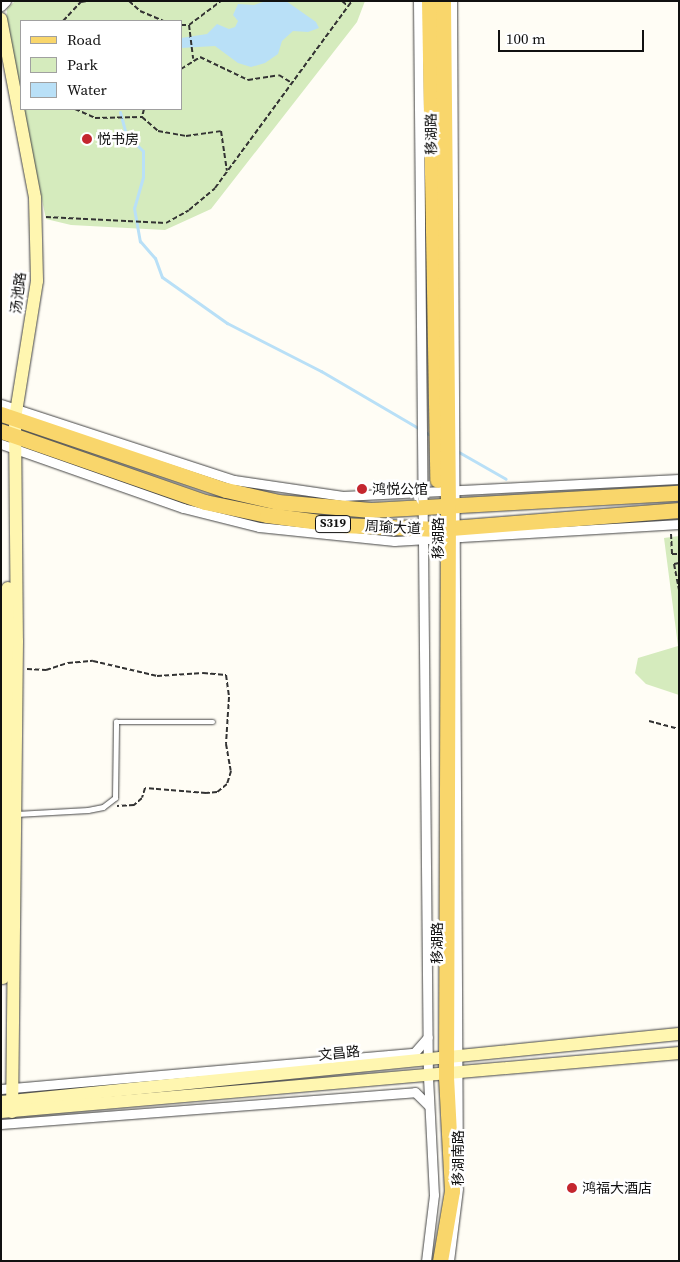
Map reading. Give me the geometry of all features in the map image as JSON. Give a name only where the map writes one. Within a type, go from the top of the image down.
[{"type":"main road","name":"移湖路","points":[[429,1],[441,500],[442,1075]]},
{"type":"main road","name":"移湖路","points":[[440,441],[443,1]]},
{"type":"main road","name":"周瑜大道","points":[[9,426],[226,490],[269,500],[371,510],[441,500],[679,493]]},
{"type":"main road","name":"周瑜大道","points":[[9,426],[205,502],[267,515],[342,525],[441,533],[679,510]]},
{"type":"main road","name":"移湖南路","points":[[433,1261],[444,1191],[442,1075]]},
{"type":"main road","name":"移湖南路","points":[[440,1261],[452,1191],[442,1075]]},
{"type":"street","points":[[1,6],[6,1]]},
{"type":"street","name":"移湖路","points":[[418,1],[440,441],[441,500]]},
{"type":"street","name":"移湖路","points":[[440,441],[452,1]]},
{"type":"street","name":"汤池路","points":[[1,19],[36,198],[37,281],[9,426]]},
{"type":"street","name":"汤池路","points":[[1,52],[28,200],[30,281],[9,426],[9,641],[14,814],[4,1103]]},
{"type":"street","points":[[441,500],[679,479]]},
{"type":"street","points":[[441,533],[674,524]]},
{"type":"street","name":"移湖路","points":[[441,533],[428,1037],[442,1057]]},
{"type":"street","name":"移湖路","points":[[441,533],[442,1057]]},
{"type":"street","name":"汤池路","points":[[4,1103],[3,745],[9,641]]},
{"type":"street","name":"文昌路","points":[[4,1103],[679,1034]]},
{"type":"street","points":[[4,1103],[414,1053],[428,1037]]},
{"type":"street","points":[[4,1103],[442,1075],[679,1052]]},
{"type":"street","name":"移湖南路","points":[[442,1057],[442,1075],[458,1202],[449,1261]]},
{"type":"street","name":"移湖南路","points":[[426,1261],[434,1195],[429,1106],[442,1075]]},
{"type":"street","points":[[4,1103],[416,1092],[429,1106]]},
{"type":"lane","points":[[14,814],[88,810],[103,807],[115,798],[116,722],[213,722]]},
{"type":"path","points":[[64,20],[81,2],[87,1]]},
{"type":"path","points":[[129,1],[140,11],[162,20]]},
{"type":"path","points":[[182,25],[189,25],[221,1]]},
{"type":"path","points":[[342,1],[349,6]]},
{"type":"path","points":[[36,217],[133,223],[166,223],[189,210],[215,188],[352,1]]},
{"type":"path","points":[[189,25],[193,59]]},
{"type":"path","points":[[182,68],[193,59],[200,58],[248,80],[279,75],[292,83]]},
{"type":"path","points":[[77,110],[86,116],[133,119],[142,117]]},
{"type":"path","points":[[142,117],[144,110]]},
{"type":"path","points":[[142,117],[158,131],[186,136],[221,131],[227,171]]},
{"type":"path","points":[[674,524],[672,554],[679,554]]},
{"type":"path","points":[[679,563],[674,564],[679,590]]},
{"type":"path","points":[[649,722],[679,729]]},
{"type":"green space","points":[[15,1],[365,1],[357,22],[211,209],[165,230],[71,225],[46,219],[23,110],[182,110],[182,20],[20,20],[20,95],[6,24],[7,9]]},
{"type":"green space","points":[[679,536],[679,695],[646,684],[635,673],[638,658],[678,646],[664,538]]},
{"type":"water","points":[[266,1],[286,1],[316,22],[319,28],[308,32],[293,31],[282,41],[278,54],[265,63],[251,67],[238,63],[215,46],[182,48],[182,38],[207,34],[217,24],[229,29],[235,27],[238,21],[233,15],[238,4],[254,5]]},
{"type":"waterway","points":[[120,112],[126,134],[143,151],[143,177],[134,208],[140,241],[155,258],[162,277],[227,323],[321,371],[432,436]]},
{"type":"waterway","points":[[457,451],[506,479]]},
{"type":"place","name":"悦书房","points":[[87,139]]},
{"type":"place","name":"鸿悦公馆","points":[[362,489]]},
{"type":"place","name":"鸿福大酒店","points":[[572,1188]]}]
